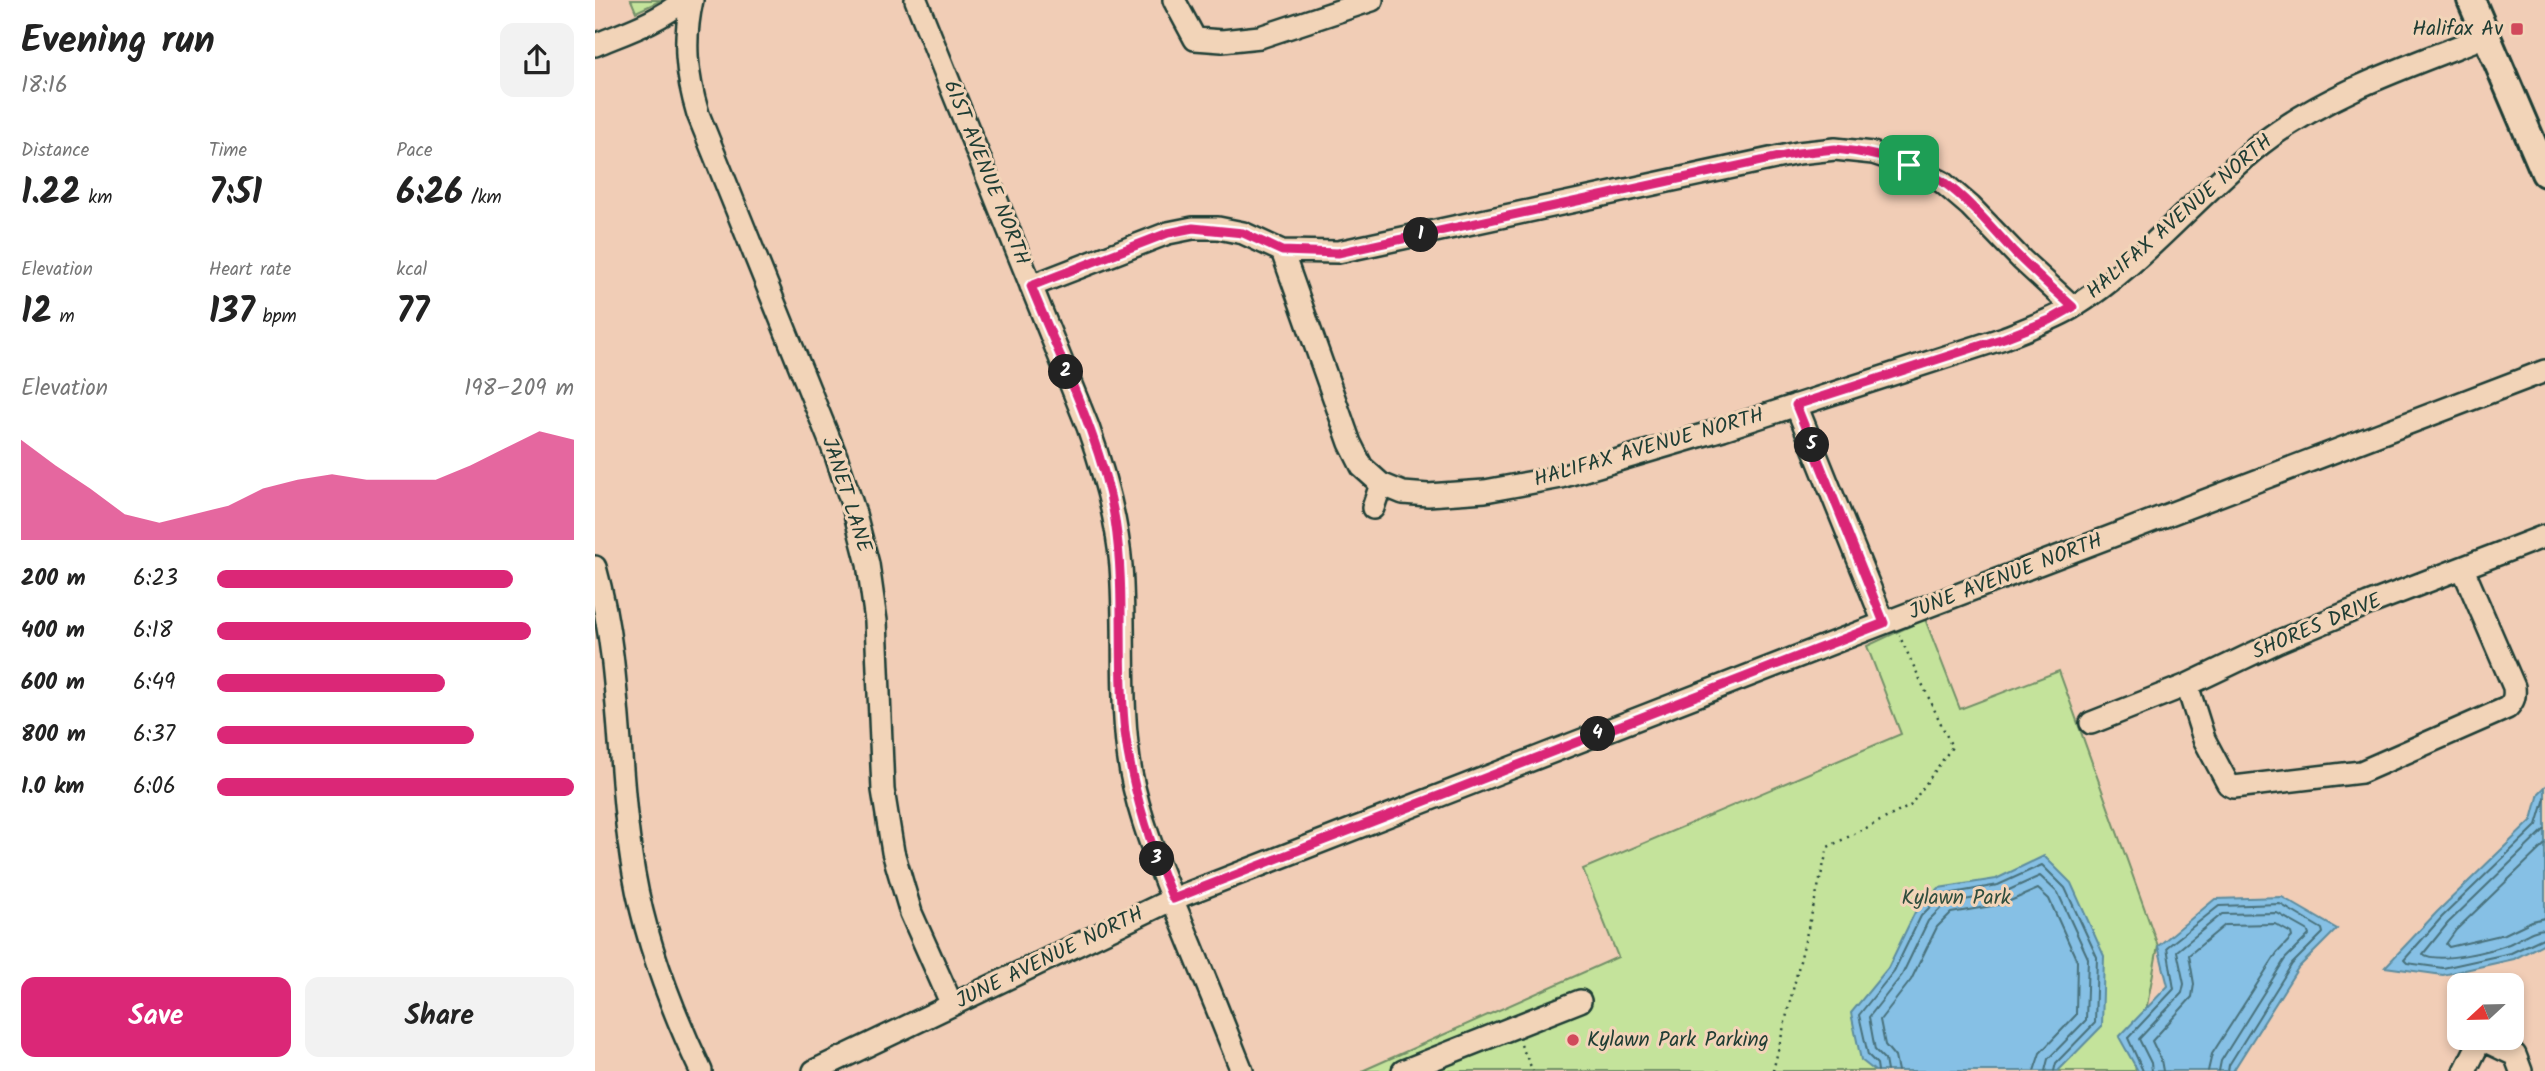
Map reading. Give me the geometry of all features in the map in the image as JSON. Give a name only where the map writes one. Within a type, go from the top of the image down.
[{"type":"main road","points":[[2472,0],[2545,173]]},
{"type":"street","points":[[595,45],[651,23],[684,0]]},
{"type":"street","name":"JANET LANE","points":[[692,0],[685,52],[689,83],[698,114],[836,456],[865,551],[876,621],[883,790],[893,852],[911,913],[952,1004]]},
{"type":"street","name":"61ST AVENUE NORTH","points":[[916,0],[1088,427],[1109,495],[1121,564],[1125,729],[1131,775],[1143,820],[1242,1071]]},
{"type":"street","points":[[1174,0],[1195,39],[1222,41],[1260,37],[1372,0]]},
{"type":"street","name":"HALIFAX AVENUE NORTH","points":[[1381,484],[1402,493],[1428,495],[1485,491],[1561,477],[1723,429],[2004,338],[2050,320],[2073,307],[2128,266],[2215,183],[2263,143],[2316,109],[2372,81],[2486,36]]},
{"type":"street","points":[[1031,286],[1168,233],[1193,228],[1243,233],[1282,251],[1338,253],[1798,153],[1835,149],[1873,153],[1942,182],[1971,206],[2022,260],[2073,307]]},
{"type":"street","points":[[1282,251],[1350,443],[1362,467],[1381,484],[1373,508]]},
{"type":"street","name":"JUNE AVENUE NORTH","points":[[814,1071],[1173,899],[2545,371]]},
{"type":"street","points":[[1796,405],[1887,622]]},
{"type":"street","name":"SHORES DRIVE","points":[[2091,723],[2187,685],[2357,608],[2545,536]]},
{"type":"street","points":[[595,567],[611,648],[634,874],[646,930],[663,987],[701,1071]]},
{"type":"street","points":[[2187,685],[2204,739],[2228,783],[2234,788],[2361,772],[2507,708],[2512,702],[2514,687],[2463,569]]},
{"type":"street","points":[[1403,1071],[1580,1001]]},
{"type":"street","points":[[2465,1071],[2481,1039],[2515,1055],[2521,1071]]},
{"type":"path","points":[[1773,1071],[1828,847],[1910,806],[1952,747],[1901,638],[1887,622]]},
{"type":"path","points":[[1514,1028],[1533,1071]]},
{"type":"green space","points":[[631,0],[662,0],[636,12]]},
{"type":"green space","name":"Kylawn Park","points":[[1925,619],[1960,709],[2059,671],[2158,946],[2135,1071],[1362,1071],[1618,957],[1583,869],[1901,734],[1867,646]]},
{"type":"water","points":[[2545,787],[2545,943],[2514,959],[2443,975],[2385,967],[2437,912],[2532,820],[2539,793]]},
{"type":"water","points":[[2044,856],[2071,883],[2104,956],[2102,1026],[2058,1071],[1875,1071],[1861,1060],[1851,1013],[1888,968],[1915,912],[1939,888],[1996,879]]},
{"type":"water","points":[[2282,897],[2337,929],[2298,968],[2233,1071],[2138,1071],[2119,1037],[2168,986],[2158,946],[2215,899]]},
{"type":"place","name":"Halifax Av","points":[[2517,29]]},
{"type":"place","name":"Kylawn Park Parking","points":[[1573,1040]]},
{"type":"route","points":[[1835,149],[1873,153],[1909,165],[1942,182],[1971,206],[2022,260],[2073,307],[2050,320],[2004,338],[1796,405],[1884,623],[1173,899],[1143,820],[1131,775],[1125,729],[1121,564],[1115,518],[1104,472],[1088,427],[1031,286],[1168,233],[1193,228],[1243,233],[1282,251],[1338,253],[1798,153],[1835,149]]}]
